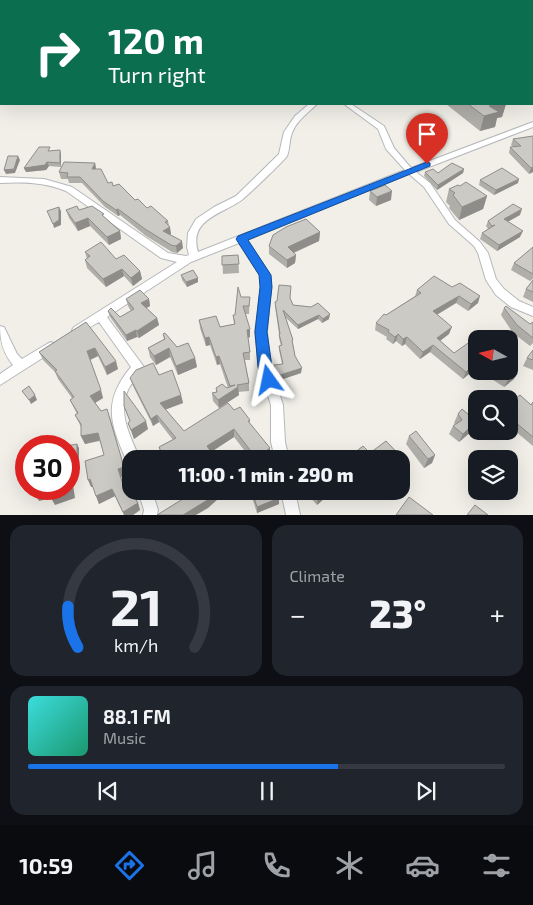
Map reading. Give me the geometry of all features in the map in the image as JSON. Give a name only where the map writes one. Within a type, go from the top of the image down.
[{"type":"street","points":[[191,259],[193,233],[199,221],[239,198],[283,155],[288,132],[298,118],[312,105]]},
{"type":"street","points":[[348,105],[381,128],[390,149],[410,171],[427,185],[452,222],[477,244],[491,280],[500,292],[515,304],[533,312]]},
{"type":"street","points":[[0,380],[166,272],[191,259],[410,171],[531,127]]},
{"type":"street","points":[[0,180],[33,179],[64,187],[165,256],[191,259]]},
{"type":"street","points":[[242,239],[265,275],[266,287],[261,332],[265,367],[277,405],[280,450]]},
{"type":"street","points":[[165,256],[166,272]]},
{"type":"street","points":[[100,315],[138,367],[129,377],[118,399],[117,420],[129,450]]},
{"type":"street","points":[[0,330],[13,358],[21,366]]},
{"type":"street","points":[[148,500],[151,510],[150,515]]},
{"type":"street","points":[[290,500],[293,515]]},
{"type":"building","points":[[469,105],[494,105],[489,106],[499,112],[484,116]]},
{"type":"building","points":[[533,136],[533,167],[531,168],[510,147],[521,146],[513,139]]},
{"type":"building","points":[[39,147],[50,147],[48,151],[60,150],[60,163],[47,162],[45,165],[24,168]]},
{"type":"building","points":[[8,156],[18,156],[14,169],[4,170]]},
{"type":"building","points":[[64,162],[95,163],[92,169],[101,169],[108,183],[112,182],[113,186],[119,184],[135,200],[138,199],[147,208],[151,206],[168,221],[165,222],[170,227],[163,231],[182,241],[176,246],[171,245],[103,201],[80,177],[67,177],[68,173],[59,172]]},
{"type":"building","points":[[452,163],[464,169],[438,185],[425,172],[433,169],[438,173]]},
{"type":"building","points":[[502,168],[519,179],[496,190],[480,180]]},
{"type":"building","points":[[466,182],[487,196],[462,207],[453,195],[455,193],[449,189]]},
{"type":"building","points":[[385,185],[392,191],[377,197],[370,191]]},
{"type":"building","points":[[513,204],[522,209],[504,219],[523,231],[499,245],[482,233],[495,225],[492,226],[488,221]]},
{"type":"building","points":[[77,206],[79,210],[92,206],[104,214],[102,215],[120,231],[107,237],[88,218],[75,223],[66,210]]},
{"type":"building","points":[[59,207],[59,220],[53,224],[47,211]]},
{"type":"building","points":[[306,219],[320,232],[288,247],[296,255],[287,260],[269,246],[273,235],[286,227]]},
{"type":"building","points":[[101,242],[116,259],[124,255],[140,271],[131,278],[122,269],[103,279],[85,260],[90,256],[85,252]]},
{"type":"building","points":[[533,247],[533,274],[514,263]]},
{"type":"building","points":[[238,255],[239,264],[222,265],[222,256]]},
{"type":"building","points":[[193,270],[198,278],[186,282],[181,275]]},
{"type":"building","points":[[434,276],[452,287],[460,283],[480,296],[471,304],[459,296],[433,311],[452,327],[437,338],[454,353],[468,343],[468,370],[466,372],[433,345],[423,352],[407,337],[403,339],[398,334],[395,337],[388,332],[389,330],[376,323],[384,314],[386,315],[421,293],[417,290]]},
{"type":"building","points":[[533,280],[533,292],[526,289]]},
{"type":"building","points":[[279,285],[291,286],[290,298],[293,305],[311,307],[318,303],[330,314],[323,319],[319,315],[298,325],[283,310],[293,340],[295,356],[302,368],[277,376],[274,365],[283,364],[279,346],[282,345],[275,302],[277,301]]},
{"type":"building","points":[[238,287],[241,297],[250,297],[249,306],[243,306],[250,329],[247,330],[250,352],[243,353],[249,383],[237,385],[238,387],[218,400],[212,393],[217,392],[216,388],[222,384],[227,388],[235,385],[230,386],[219,356],[216,357],[209,337],[205,338],[199,320],[216,316],[220,327],[235,324],[233,315],[235,315]]},
{"type":"building","points":[[140,290],[149,299],[141,303],[157,318],[137,331],[126,335],[108,311],[111,308],[120,317],[134,309],[126,299]]},
{"type":"building","points":[[506,306],[530,324],[533,322],[533,338],[517,325],[504,308]]},
{"type":"building","points":[[86,322],[116,361],[105,367],[95,348],[87,351],[101,390],[90,396],[101,411],[107,409],[122,460],[122,468],[118,469],[122,482],[122,500],[136,500],[138,503],[123,512],[112,489],[96,496],[90,479],[88,480],[85,461],[104,455],[98,433],[81,436],[81,424],[75,415],[78,413],[70,400],[74,397],[55,371],[57,370],[39,352]]},
{"type":"building","points":[[165,333],[177,347],[188,343],[195,358],[176,366],[169,348],[154,356],[148,348],[165,339],[163,334]]},
{"type":"building","points":[[533,350],[533,360],[527,358]]},
{"type":"building","points":[[153,363],[159,375],[172,370],[181,395],[160,403],[184,431],[228,403],[234,410],[240,407],[250,420],[248,421],[270,448],[267,450],[250,450],[234,429],[207,446],[210,450],[160,450],[159,447],[176,438],[157,415],[151,419],[130,378],[136,370]]},
{"type":"building","points":[[29,386],[35,395],[29,400],[22,391]]},
{"type":"building","points":[[124,391],[146,421],[131,430],[128,423],[130,421],[124,406]]},
{"type":"building","points":[[520,395],[531,405],[533,402],[533,437],[518,424],[518,397]]},
{"type":"building","points":[[462,409],[468,414],[468,429],[463,434],[453,426],[462,420],[458,414]]},
{"type":"building","points":[[416,431],[435,455],[428,459],[409,436]]},
{"type":"building","points":[[386,441],[395,450],[374,450]]},
{"type":"building","points":[[363,446],[367,450],[358,450]]},
{"type":"building","points":[[410,498],[433,515],[396,515]]},
{"type":"building","points":[[181,500],[207,500],[183,515],[157,515]]},
{"type":"building","points":[[255,500],[274,500],[257,507]]},
{"type":"building","points":[[475,505],[488,515],[467,515]]},
{"type":"route","points":[[269,380],[265,367],[261,332],[266,287],[265,275],[242,239],[427,164]]}]
